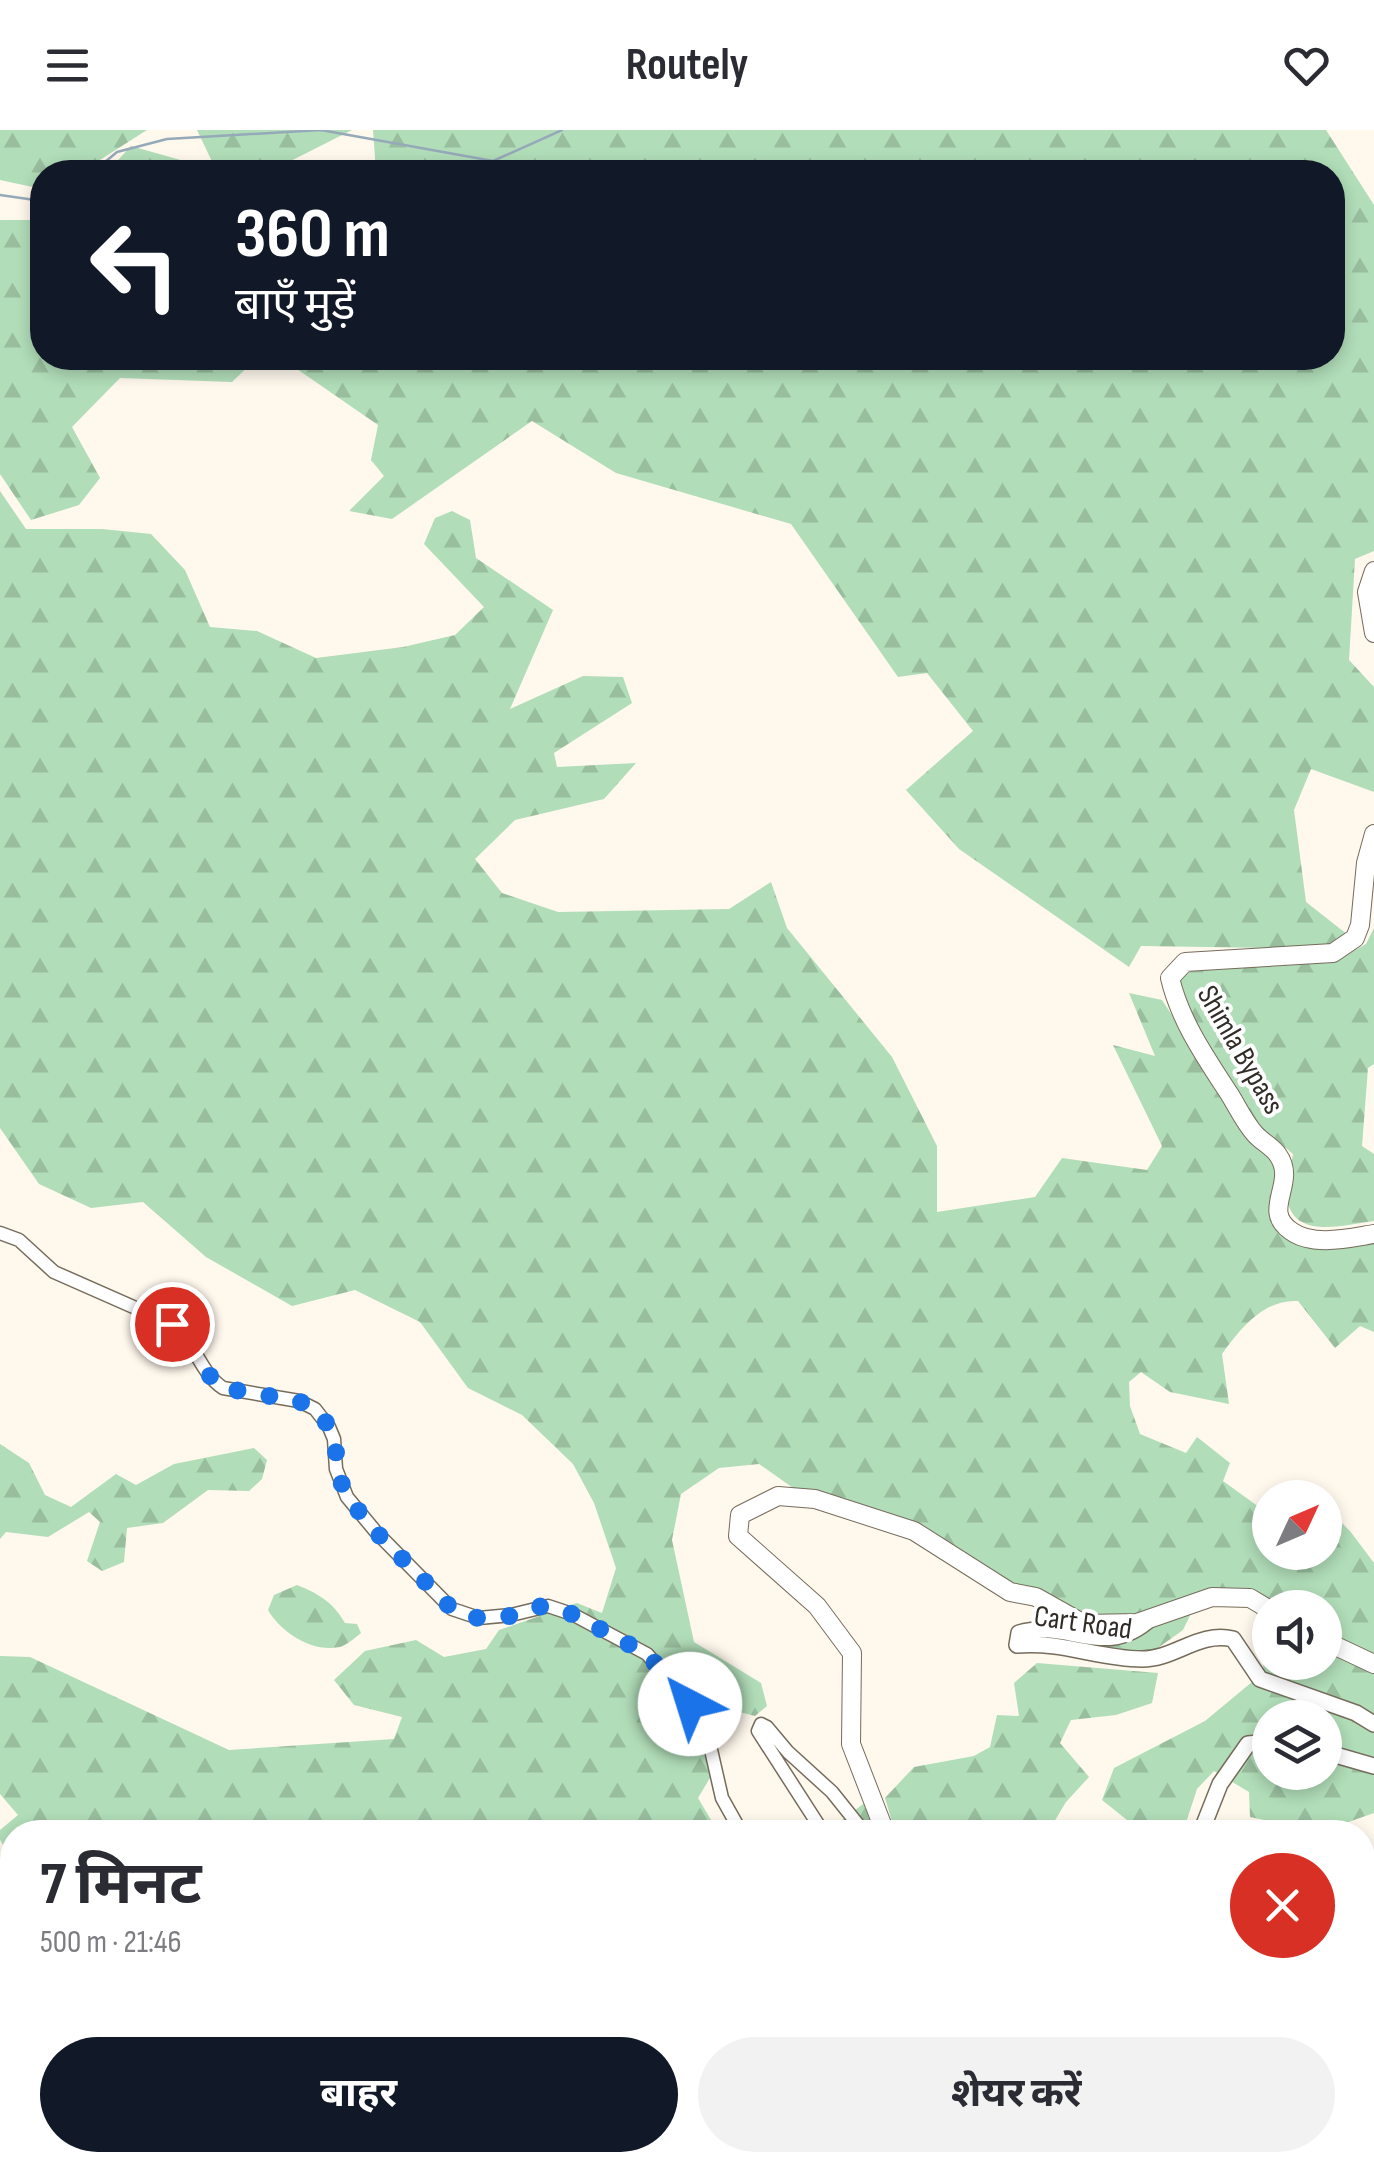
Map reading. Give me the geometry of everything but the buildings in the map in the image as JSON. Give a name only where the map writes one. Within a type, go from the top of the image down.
[{"type":"highway","points":[[1374,572],[1367,592],[1374,633]]},
{"type":"highway","name":"Shimla Bypass","points":[[1374,834],[1366,863],[1360,925],[1355,938],[1348,943],[1333,953],[1309,957],[1185,962],[1170,978],[1175,1000],[1199,1047],[1255,1134],[1278,1153],[1286,1170],[1276,1207],[1278,1220],[1294,1234],[1316,1240],[1374,1234]]},
{"type":"highway","points":[[880,1820],[851,1744],[852,1654],[817,1606],[738,1536],[740,1515],[778,1496],[815,1498],[914,1531],[1010,1592],[1036,1597],[1084,1624],[1137,1623],[1212,1596],[1252,1599]]},
{"type":"highway","points":[[1342,1648],[1374,1664]]},
{"type":"main road","name":"Cart Road","points":[[1150,1618],[1134,1634],[1114,1638],[1034,1628],[1019,1632],[1017,1645],[1046,1642],[1147,1660],[1215,1635],[1233,1639],[1260,1678],[1356,1713],[1374,1724]]},
{"type":"main road","points":[[1206,1820],[1220,1784],[1252,1744]]},
{"type":"main road","points":[[1342,1757],[1374,1766]]},
{"type":"street","points":[[0,1234],[19,1240],[54,1272],[172,1324],[184,1335],[214,1382],[223,1388],[299,1401],[315,1410],[330,1427],[336,1469],[347,1497],[452,1609],[478,1618],[511,1616],[542,1606],[556,1608],[647,1654],[700,1717],[711,1740],[722,1798],[735,1820]]},
{"type":"street","points":[[814,1820],[758,1730],[760,1724],[768,1726],[854,1820]]},
{"type":"green space","points":[[0,130],[147,130],[100,160],[30,160],[30,186],[0,180]]},
{"type":"green space","points":[[197,130],[352,130],[293,160],[211,160]]},
{"type":"green space","points":[[373,130],[1326,130],[1374,205],[1374,551],[1355,559],[1349,660],[1374,687],[1374,792],[1311,769],[1294,810],[1306,902],[1348,935],[1327,949],[1141,946],[1129,967],[959,849],[906,790],[973,731],[927,673],[898,677],[791,524],[616,473],[532,421],[392,519],[349,511],[384,476],[371,460],[378,425],[298,370],[1345,370],[1345,160],[375,160]]},
{"type":"green space","points":[[131,146],[181,160],[118,160]]},
{"type":"green space","points":[[0,220],[30,220],[30,370],[244,370],[232,382],[120,378],[72,427],[100,478],[79,505],[31,520],[0,474]]},
{"type":"green space","points":[[0,491],[26,529],[102,529],[151,534],[185,570],[210,627],[257,631],[316,658],[403,647],[455,635],[484,607],[424,544],[435,518],[452,511],[470,520],[476,558],[553,610],[510,709],[583,676],[623,677],[632,703],[554,753],[557,767],[636,763],[604,799],[515,820],[475,859],[502,893],[558,912],[729,909],[771,882],[787,928],[892,1057],[937,1146],[937,1212],[1035,1197],[1062,1158],[1147,1170],[1162,1146],[1113,1045],[1155,1056],[1129,993],[1162,1000],[1252,1137],[1274,1156],[1279,1193],[1292,1237],[1374,1238],[1374,1332],[1360,1326],[1335,1348],[1298,1301],[1286,1302],[1254,1317],[1222,1354],[1229,1404],[1170,1392],[1141,1372],[1129,1382],[1130,1406],[1140,1434],[1186,1453],[1197,1437],[1230,1463],[1223,1481],[1252,1502],[1252,1570],[1342,1570],[1342,1523],[1374,1563],[1374,1813],[1354,1820],[1250,1817],[1249,1792],[1214,1771],[1197,1789],[1187,1820],[1127,1820],[1102,1800],[1114,1768],[1205,1721],[1254,1680],[1342,1680],[1342,1590],[1200,1594],[1183,1630],[1148,1655],[1053,1637],[1036,1595],[1011,1591],[915,1529],[796,1490],[759,1464],[719,1468],[681,1494],[672,1540],[694,1642],[761,1683],[767,1706],[755,1716],[689,1699],[671,1727],[717,1766],[698,1798],[711,1820],[12,1820],[18,1815],[0,1794],[0,1656],[30,1657],[229,1750],[394,1739],[402,1717],[354,1705],[334,1680],[365,1651],[416,1640],[444,1657],[486,1649],[499,1630],[577,1603],[602,1613],[616,1568],[594,1503],[573,1464],[522,1415],[468,1388],[420,1322],[355,1290],[292,1306],[206,1257],[143,1202],[91,1208],[39,1184],[0,1128]]},
{"type":"green space","points":[[1374,928],[1374,1064],[1368,1068],[1362,1146],[1374,1154],[1374,1221],[1312,1226],[1293,1215],[1288,1203],[1293,1154],[1255,1122],[1211,1054],[1180,993],[1181,977],[1195,969],[1336,961],[1366,944]]},
{"type":"green space","points":[[0,1444],[29,1463],[45,1495],[71,1507],[116,1474],[136,1485],[174,1464],[254,1448],[267,1460],[262,1479],[249,1491],[208,1490],[163,1523],[127,1528],[124,1562],[102,1571],[87,1561],[100,1522],[89,1512],[48,1537],[6,1532],[0,1539]]},
{"type":"green space","points":[[297,1585],[325,1600],[345,1623],[357,1624],[361,1633],[343,1646],[329,1648],[308,1644],[289,1633],[268,1610],[274,1595]]},
{"type":"green space","points":[[1037,1663],[1158,1673],[1152,1703],[1116,1715],[1071,1720],[1060,1743],[1089,1777],[1055,1820],[891,1820],[885,1798],[914,1767],[974,1756],[990,1747],[997,1715],[1019,1716],[1014,1683]]},
{"type":"green space","points":[[867,1801],[876,1820],[842,1820]]},
{"type":"waterway","points":[[107,160],[117,152],[167,139],[321,130],[487,160]]},
{"type":"waterway","points":[[495,160],[562,130]]},
{"type":"waterway","points":[[0,195],[30,199]]},
{"type":"route","points":[[172,1324],[184,1335],[214,1382],[223,1388],[306,1403],[324,1419],[334,1439],[338,1479],[347,1497],[452,1609],[478,1618],[511,1616],[542,1606],[572,1614],[647,1654],[690,1704]]}]
